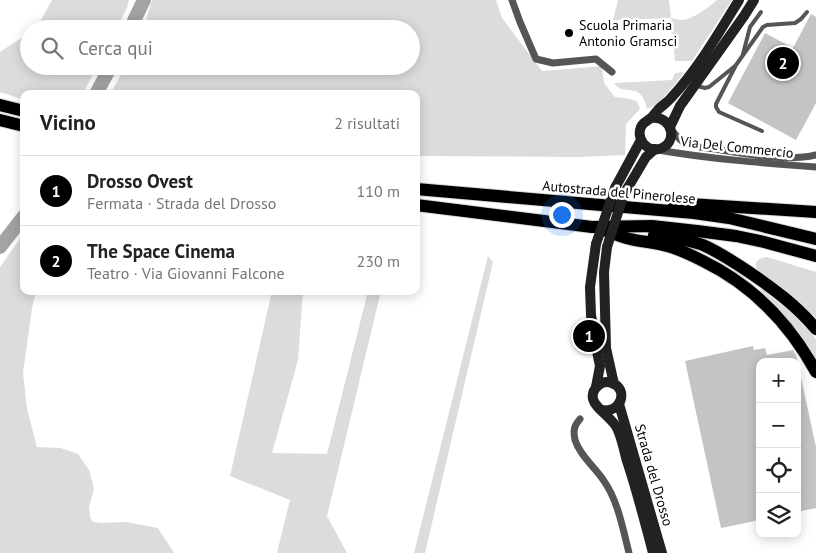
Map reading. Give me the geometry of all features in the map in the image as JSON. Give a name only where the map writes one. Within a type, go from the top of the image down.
[{"type":"highway","points":[[0,105],[20,111]]},
{"type":"highway","points":[[0,120],[20,125]]},
{"type":"highway","name":"Autostrada del Pinerolese","points":[[420,189],[694,213],[729,218],[816,239]]},
{"type":"highway","points":[[544,200],[686,204],[816,212]]},
{"type":"highway","points":[[420,206],[678,238],[725,256],[747,270],[800,311],[816,329]]},
{"type":"highway","points":[[592,227],[652,226],[736,236],[816,256]]},
{"type":"highway","points":[[592,227],[630,239],[667,245],[697,258],[729,276],[750,291],[772,311],[797,341],[816,372]]},
{"type":"street","points":[[512,0],[536,59],[553,63],[596,59],[612,72]]},
{"type":"street","points":[[739,0],[698,65],[670,99],[640,128],[641,140],[646,146],[655,149],[664,147],[668,143],[671,133],[670,127],[680,106],[754,0]]},
{"type":"street","points":[[651,118],[662,119],[670,127]]},
{"type":"street","name":"Via Del Commercio","points":[[670,127],[686,144],[769,156],[801,158],[816,156]]},
{"type":"street","points":[[596,387],[606,382],[618,387],[622,395],[619,404],[613,410],[602,410],[593,401],[600,366],[591,315],[590,287],[602,246],[615,188],[641,140]]},
{"type":"street","points":[[614,384],[606,348],[602,246],[627,188],[646,158],[655,149]]},
{"type":"street","name":"Via Del Commercio","points":[[655,149],[732,160],[816,167]]},
{"type":"street","points":[[816,156],[816,162]]},
{"type":"street","name":"Strada del Drosso","points":[[619,404],[662,553]]},
{"type":"street","name":"Strada del Drosso","points":[[602,410],[617,428],[653,553]]},
{"type":"street","points":[[580,419],[575,424],[574,432],[579,449],[612,496],[629,553]]},
{"type":"lane","points":[[742,56],[750,27],[762,12]]},
{"type":"lane","points":[[762,131],[719,112],[716,104],[736,65],[763,27],[795,23],[807,12]]},
{"type":"lane","points":[[695,85],[705,88],[736,65]]},
{"type":"shaded area","points":[[52,0],[129,0],[121,20],[41,20]]},
{"type":"shaded area","points":[[152,0],[496,0],[502,18],[542,71],[602,66],[604,83],[615,97],[637,101],[640,109],[626,124],[625,155],[578,157],[420,156],[420,90],[112,90],[121,75],[420,75],[420,20],[146,20]]},
{"type":"shaded area","points":[[618,0],[669,0],[671,18],[613,20]]},
{"type":"shaded area","points":[[717,0],[732,0],[692,61],[675,61],[671,18],[684,20],[705,10]]},
{"type":"shaded area","points":[[20,39],[20,75],[92,75],[85,90],[20,90],[20,99],[0,92],[0,52]]},
{"type":"shaded area","points":[[685,72],[658,104],[647,109],[641,94],[618,87],[614,83],[672,80],[675,73]]},
{"type":"shaded area","points":[[20,239],[20,295],[35,295],[23,373],[27,409],[37,447],[61,448],[78,454],[89,470],[94,489],[89,507],[90,517],[93,522],[126,522],[158,528],[174,553],[0,553],[0,267]]},
{"type":"shaded area","points":[[488,256],[493,262],[425,553],[414,553]]},
{"type":"shaded area","points":[[767,257],[816,272],[816,320],[790,294],[758,271],[757,262]]},
{"type":"shaded area","points":[[761,289],[793,314],[816,339],[816,361],[797,331]]},
{"type":"shaded area","points":[[271,295],[303,295],[298,360],[272,453],[327,454],[367,295],[380,295],[327,516],[347,553],[277,553],[290,500],[230,476]]},
{"type":"building","points":[[811,14],[816,17],[816,103],[796,140],[728,103],[765,33],[793,48]]},
{"type":"building","points":[[753,346],[754,350],[765,348],[767,355],[793,350],[796,355],[797,358],[756,358],[756,521],[721,528],[685,361]]},
{"type":"building","points":[[801,378],[816,447],[816,508],[801,511]]},
{"type":"waterway","points":[[134,20],[144,0]]},
{"type":"waterway","points":[[98,90],[106,75]]},
{"type":"waterway","points":[[0,247],[20,221]]},
{"type":"place","name":"Scuola Primaria Antonio Gramsci","points":[[569,33]]},
{"type":"place","name":"The Space Cinema","points":[[783,63]]},
{"type":"place","name":"Drosso Ovest","points":[[589,336]]}]
